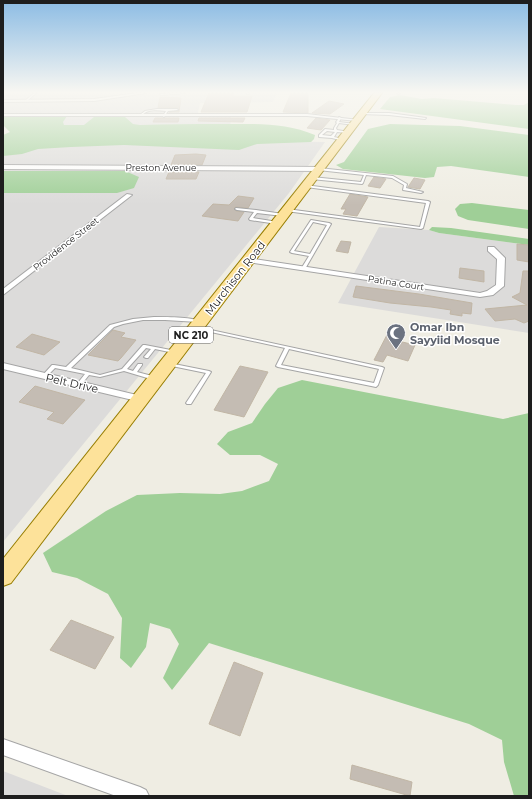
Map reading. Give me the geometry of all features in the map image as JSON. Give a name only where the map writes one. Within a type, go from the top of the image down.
[{"type":"main road","name":"Murchison Road","points":[[3,576],[312,178],[343,130]]},
{"type":"street","name":"Preston Avenue","points":[[3,167],[312,178]]},
{"type":"street","name":"Providence Street","points":[[3,293],[129,195]]},
{"type":"street","name":"Patina Court","points":[[248,260],[480,295],[490,293],[500,286],[501,258],[491,249]]},
{"type":"street","name":"Pelt Drive","points":[[3,366],[141,399]]},
{"type":"street","points":[[3,747],[140,796]]},
{"type":"lane","points":[[312,178],[338,172],[365,175],[376,174],[393,177],[406,185],[404,189],[420,192]]},
{"type":"lane","points":[[331,180],[338,172]]},
{"type":"lane","points":[[312,178],[362,183],[365,175]]},
{"type":"lane","points":[[348,182],[351,176]]},
{"type":"lane","points":[[237,209],[282,216],[421,228],[428,202],[312,178]]},
{"type":"lane","points":[[256,211],[251,219],[282,216]]},
{"type":"lane","points":[[303,269],[329,224],[312,221],[292,252],[311,255]]},
{"type":"lane","points":[[67,369],[112,326],[120,323],[164,317],[287,348],[382,368],[376,385],[278,366],[287,348]]},
{"type":"lane","points":[[124,370],[145,346],[154,348],[172,358],[209,372],[189,403]]},
{"type":"lane","points":[[146,357],[154,348]]},
{"type":"lane","points":[[134,373],[140,365]]},
{"type":"lane","points":[[44,376],[54,366],[100,376],[124,370],[156,379]]},
{"type":"lane","points":[[79,384],[88,373]]},
{"type":"shaded area","points":[[9,130],[105,130],[11,132]]},
{"type":"shaded area","points":[[3,138],[325,142],[289,193],[3,542]]},
{"type":"shaded area","points":[[379,227],[429,230],[439,233],[529,245],[529,333],[338,303]]},
{"type":"shaded area","points":[[3,771],[68,796],[3,796]]},
{"type":"green space","points":[[8,130],[300,130],[315,135],[311,142],[257,144],[239,150],[124,145],[38,149],[22,154],[3,156],[3,135],[10,132]]},
{"type":"green space","points":[[367,130],[493,130],[529,135],[529,177],[451,166],[437,167],[434,177],[425,178],[343,169],[336,165],[344,162]]},
{"type":"green space","points":[[3,171],[125,171],[139,177],[134,188],[117,193],[3,193]]},
{"type":"green space","points":[[472,203],[529,210],[529,229],[468,220],[458,216],[455,209],[460,204]]},
{"type":"green space","points":[[432,227],[451,228],[529,239],[529,245],[439,233],[429,230]]},
{"type":"green space","points":[[302,380],[503,419],[529,413],[529,796],[514,796],[504,762],[502,740],[469,724],[209,643],[172,690],[163,678],[179,644],[170,629],[150,623],[146,647],[131,668],[120,658],[122,618],[108,594],[77,578],[52,572],[43,553],[106,511],[137,495],[180,493],[220,494],[242,491],[269,481],[278,464],[260,455],[230,455],[217,444],[228,432],[252,423],[278,388]]},
{"type":"building","points":[[175,155],[206,155],[202,165],[171,165]]},
{"type":"building","points":[[169,172],[199,172],[196,179],[166,179]]},
{"type":"building","points":[[374,177],[386,179],[380,188],[368,186]]},
{"type":"building","points":[[414,178],[425,180],[420,189],[408,187]]},
{"type":"building","points":[[350,194],[368,197],[357,216],[343,214],[346,209],[341,209]]},
{"type":"building","points":[[238,196],[254,198],[248,208],[234,208],[236,211],[244,212],[238,221],[202,216],[213,204],[229,205]]},
{"type":"building","points":[[341,241],[351,242],[348,253],[336,251]]},
{"type":"building","points":[[517,244],[529,245],[529,262],[517,260]]},
{"type":"building","points":[[460,268],[484,271],[484,282],[459,278]]},
{"type":"building","points":[[523,271],[529,271],[529,321],[524,323],[515,319],[495,321],[485,309],[527,305],[512,297],[520,293]]},
{"type":"building","points":[[356,286],[419,294],[472,303],[471,314],[462,313],[462,316],[450,314],[451,310],[353,297]]},
{"type":"building","name":"Omar Ibn Sayyiid Mosque","points":[[390,329],[397,333],[394,340],[415,345],[408,361],[387,355],[383,362],[374,360]]},
{"type":"building","points":[[113,330],[125,333],[121,337],[136,340],[118,361],[88,355]]},
{"type":"building","points":[[32,334],[60,342],[44,355],[16,347]]},
{"type":"building","points":[[240,366],[268,372],[244,417],[214,410]]},
{"type":"building","points":[[35,386],[85,400],[63,424],[47,419],[54,412],[19,402]]},
{"type":"building","points":[[71,620],[114,637],[95,669],[50,650]]},
{"type":"building","points":[[234,662],[263,673],[240,736],[209,724]]},
{"type":"building","points":[[352,765],[412,782],[410,796],[350,779]]},
{"type":"place","name":"Omar Ibn Sayyiid Mosque","points":[[396,350]]}]
